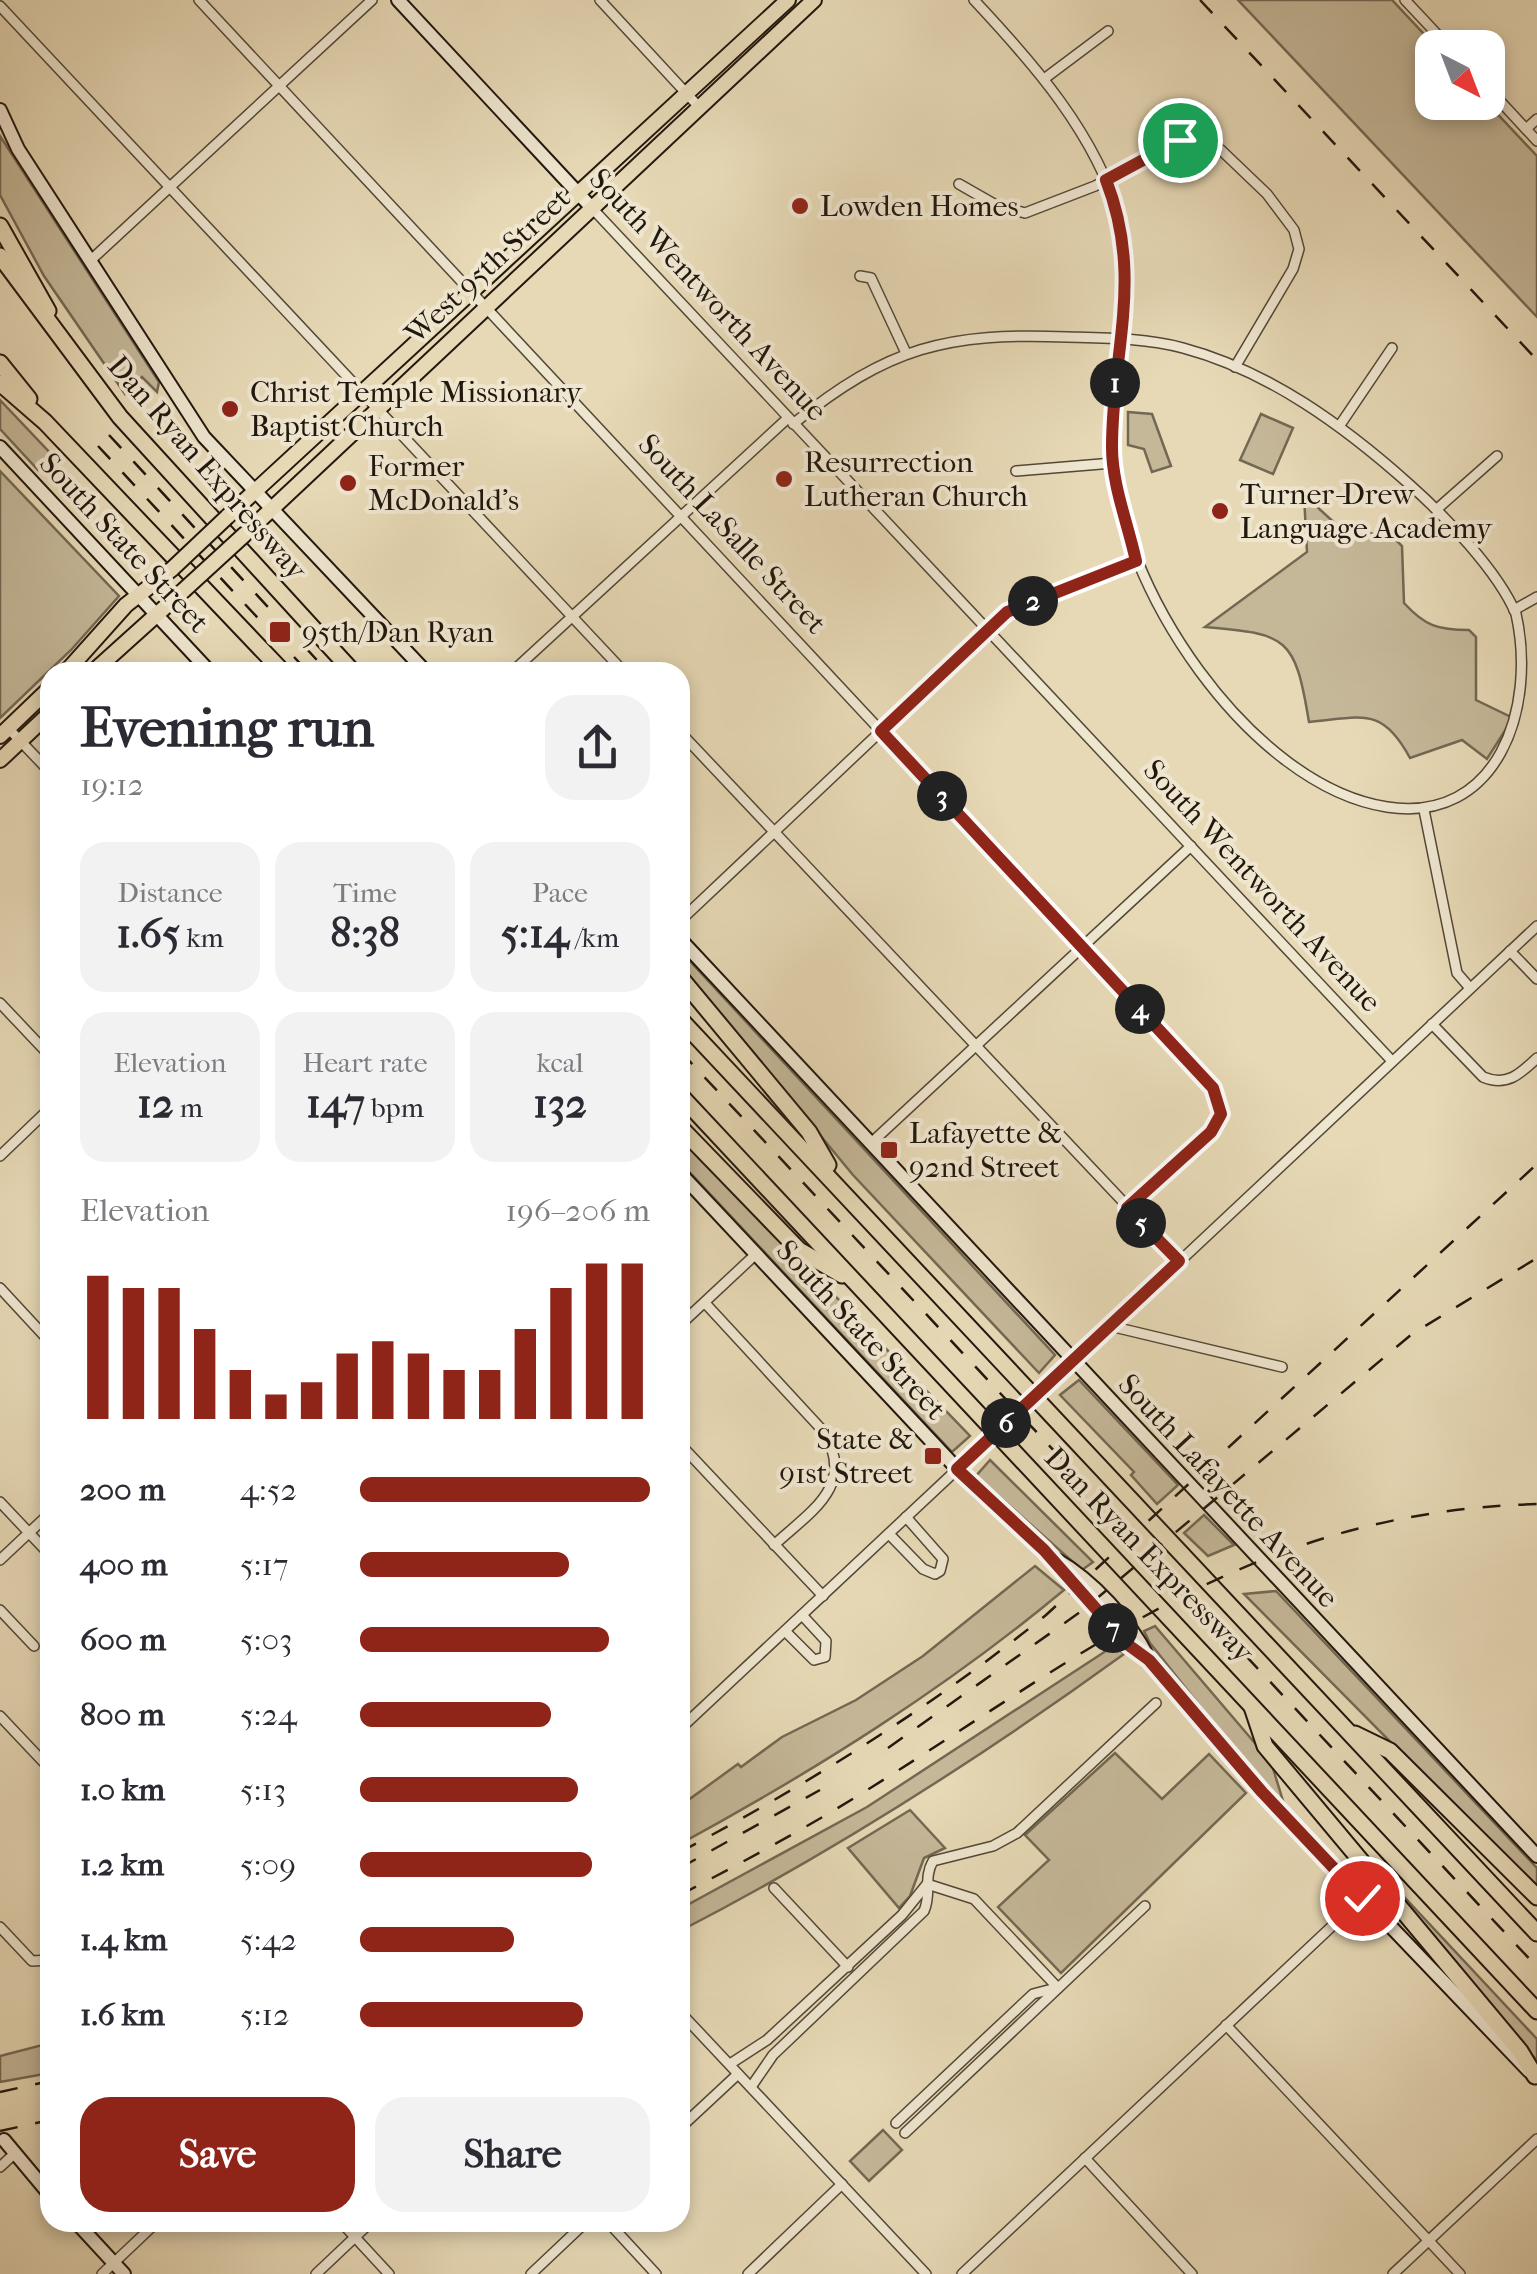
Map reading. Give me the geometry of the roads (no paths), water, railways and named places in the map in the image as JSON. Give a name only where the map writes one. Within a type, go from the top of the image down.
[{"type":"highway","points":[[0,226],[64,341]]},
{"type":"highway","points":[[0,256],[64,341]]},
{"type":"highway","name":"Dan Ryan Expressway","points":[[64,341],[120,417],[344,662]]},
{"type":"highway","points":[[0,363],[45,422]]},
{"type":"highway","points":[[0,383],[45,422],[273,662]]},
{"type":"highway","points":[[690,989],[809,1132],[840,1186]]},
{"type":"highway","name":"Dan Ryan Expressway","points":[[690,1029],[1537,1933]]},
{"type":"highway","name":"Dan Ryan Expressway","points":[[690,1105],[1537,2011]]},
{"type":"highway","points":[[690,1137],[799,1250],[858,1284]]},
{"type":"highway","points":[[1251,1703],[1264,1746],[1520,2051],[1536,2077]]},
{"type":"highway","points":[[1346,1729],[1390,1751],[1537,1897]]},
{"type":"main road","name":"South Wentworth Avenue","points":[[398,0],[591,207]]},
{"type":"main road","name":"West 95th Street","points":[[75,662],[138,596],[365,395],[788,0]]},
{"type":"main road","name":"West 95th Street","points":[[105,662],[807,2]]},
{"type":"main road","points":[[0,110],[18,148],[204,436],[417,662]]},
{"type":"main road","name":"South State Street","points":[[0,447],[200,662]]},
{"type":"main road","points":[[4,732],[40,698]]},
{"type":"main road","points":[[0,760],[40,723]]},
{"type":"main road","name":"South Lafayette Avenue","points":[[690,949],[1071,1362],[1537,1856]]},
{"type":"main road","name":"South State Street","points":[[690,1184],[957,1469],[1053,1558],[1076,1571],[1138,1638],[1149,1660],[1238,1766],[1512,2058],[1536,2077]]},
{"type":"main road","points":[[5,2148],[40,2185]]},
{"type":"main road","points":[[85,2232],[124,2274]]},
{"type":"street","name":"South LaSalle Street","points":[[199,0],[1213,1088],[1222,1107],[1211,1132],[1127,1208]]},
{"type":"street","points":[[92,260],[372,0]]},
{"type":"street","points":[[600,0],[699,106]]},
{"type":"street","points":[[523,662],[791,421],[840,387],[906,353],[952,340],[1003,334],[1122,339],[1182,348],[1234,368],[1340,425],[1436,509],[1514,610],[1531,673],[1524,723],[1502,764],[1459,797],[1424,810],[1345,797],[1238,718],[1170,630],[1136,561],[1113,462],[1115,382],[1122,339],[1127,258],[1121,221],[1106,180],[1044,79],[974,0]]},
{"type":"street","points":[[1405,0],[1433,30]]},
{"type":"street","points":[[0,6],[615,662]]},
{"type":"street","points":[[1044,79],[1108,32]]},
{"type":"street","points":[[1505,106],[1537,141]]},
{"type":"street","points":[[1526,129],[1537,119]]},
{"type":"street","points":[[959,184],[994,204],[1025,212],[1054,205],[1180,140],[1199,139],[1221,150],[1267,194],[1294,230],[1299,249],[1293,269],[1234,368]]},
{"type":"street","name":"South Wentworth Avenue","points":[[591,207],[1392,1061]]},
{"type":"street","points":[[860,276],[871,278],[881,294],[906,353]]},
{"type":"street","points":[[1340,425],[1392,348]]},
{"type":"street","points":[[1436,509],[1497,456]]},
{"type":"street","points":[[1016,471],[1113,462]]},
{"type":"street","points":[[690,912],[1007,612],[1136,561]]},
{"type":"street","points":[[1514,610],[1537,596]]},
{"type":"street","points":[[4,732],[21,741],[40,761]]},
{"type":"street","points":[[690,743],[1179,1261]]},
{"type":"street","points":[[1424,810],[1457,973],[1470,988]]},
{"type":"street","points":[[870,1144],[1191,846]]},
{"type":"street","points":[[690,1721],[1537,926]]},
{"type":"street","points":[[1510,951],[1537,979]]},
{"type":"street","points":[[0,1002],[40,1045]]},
{"type":"street","points":[[1432,1024],[1483,1077],[1506,1081],[1537,1058]]},
{"type":"street","points":[[0,1156],[40,1118]]},
{"type":"street","points":[[690,1315],[756,1254]]},
{"type":"street","points":[[0,1288],[40,1331]]},
{"type":"street","points":[[704,1302],[824,1432],[836,1456],[829,1490],[774,1545]]},
{"type":"street","points":[[1110,1326],[1282,1367]]},
{"type":"street","points":[[690,1455],[822,1596]]},
{"type":"street","points":[[0,1502],[40,1545]]},
{"type":"street","points":[[889,1534],[929,1574],[940,1571],[943,1559],[906,1517]]},
{"type":"street","points":[[0,1560],[40,1523]]},
{"type":"street","points":[[0,1610],[34,1646]]},
{"type":"street","points":[[786,1631],[810,1657],[825,1657],[826,1641],[802,1616]]},
{"type":"street","points":[[750,2087],[774,2055],[924,1911],[930,1898],[928,1870],[941,1856],[993,1846],[1016,1833],[1156,1702]]},
{"type":"street","points":[[0,1716],[40,1758]]},
{"type":"street","points":[[730,2064],[767,2040],[902,1915],[927,1884]]},
{"type":"street","points":[[927,1884],[974,1899],[1058,1988]]},
{"type":"street","points":[[774,1888],[856,1976]]},
{"type":"street","points":[[962,2274],[1362,1898]]},
{"type":"street","points":[[905,2133],[1145,1906]]},
{"type":"street","points":[[0,1927],[32,1961],[40,1961]]},
{"type":"street","points":[[896,2123],[1034,1994],[1058,1988]]},
{"type":"street","points":[[690,2022],[926,2274]]},
{"type":"street","points":[[1226,2025],[1460,2274]]},
{"type":"street","points":[[690,2119],[738,2074]]},
{"type":"street","points":[[1393,2274],[1537,2139]]},
{"type":"street","points":[[0,2167],[5,2148]]},
{"type":"street","points":[[1085,2158],[1192,2274]]},
{"type":"street","points":[[748,2274],[842,2184]]},
{"type":"street","points":[[102,2274],[147,2232]]},
{"type":"street","points":[[349,2232],[388,2274]]},
{"type":"street","points":[[316,2274],[361,2232]]},
{"type":"street","points":[[531,2274],[575,2232]]},
{"type":"street","points":[[617,2232],[656,2274]]},
{"type":"railway","points":[[1200,0],[1537,360]]},
{"type":"railway","points":[[109,435],[319,662]]},
{"type":"railway","points":[[98,446],[299,662]]},
{"type":"railway","points":[[690,1062],[1537,1967]]},
{"type":"railway","points":[[690,1846],[869,1742],[1046,1615],[1537,1164]]},
{"type":"railway","points":[[888,1748],[1083,1610],[1412,1334],[1537,1258]]},
{"type":"railway","points":[[690,1890],[825,1816],[1107,1638],[1262,1560],[1346,1532],[1437,1513],[1537,1504]]},
{"type":"railway","points":[[690,1862],[820,1790]]},
{"type":"railway","points":[[0,2092],[40,2083]]},
{"type":"railway","points":[[0,2131],[40,2122]]},
{"type":"place","name":"Lowden Homes","points":[[800,206]]},
{"type":"place","name":"Christ Temple Missionary Baptist Church","points":[[230,409]]},
{"type":"place","name":"Resurrection Lutheran Church","points":[[784,479]]},
{"type":"place","name":"Former McDonald's","points":[[348,483]]},
{"type":"place","name":"Turner-Drew Language Academy","points":[[1220,511]]},
{"type":"place","name":"95th/Dan Ryan","points":[[280,632]]},
{"type":"place","name":"Lafayette & 92nd Street","points":[[889,1150]]},
{"type":"place","name":"State & 91st Street","points":[[933,1456]]}]
